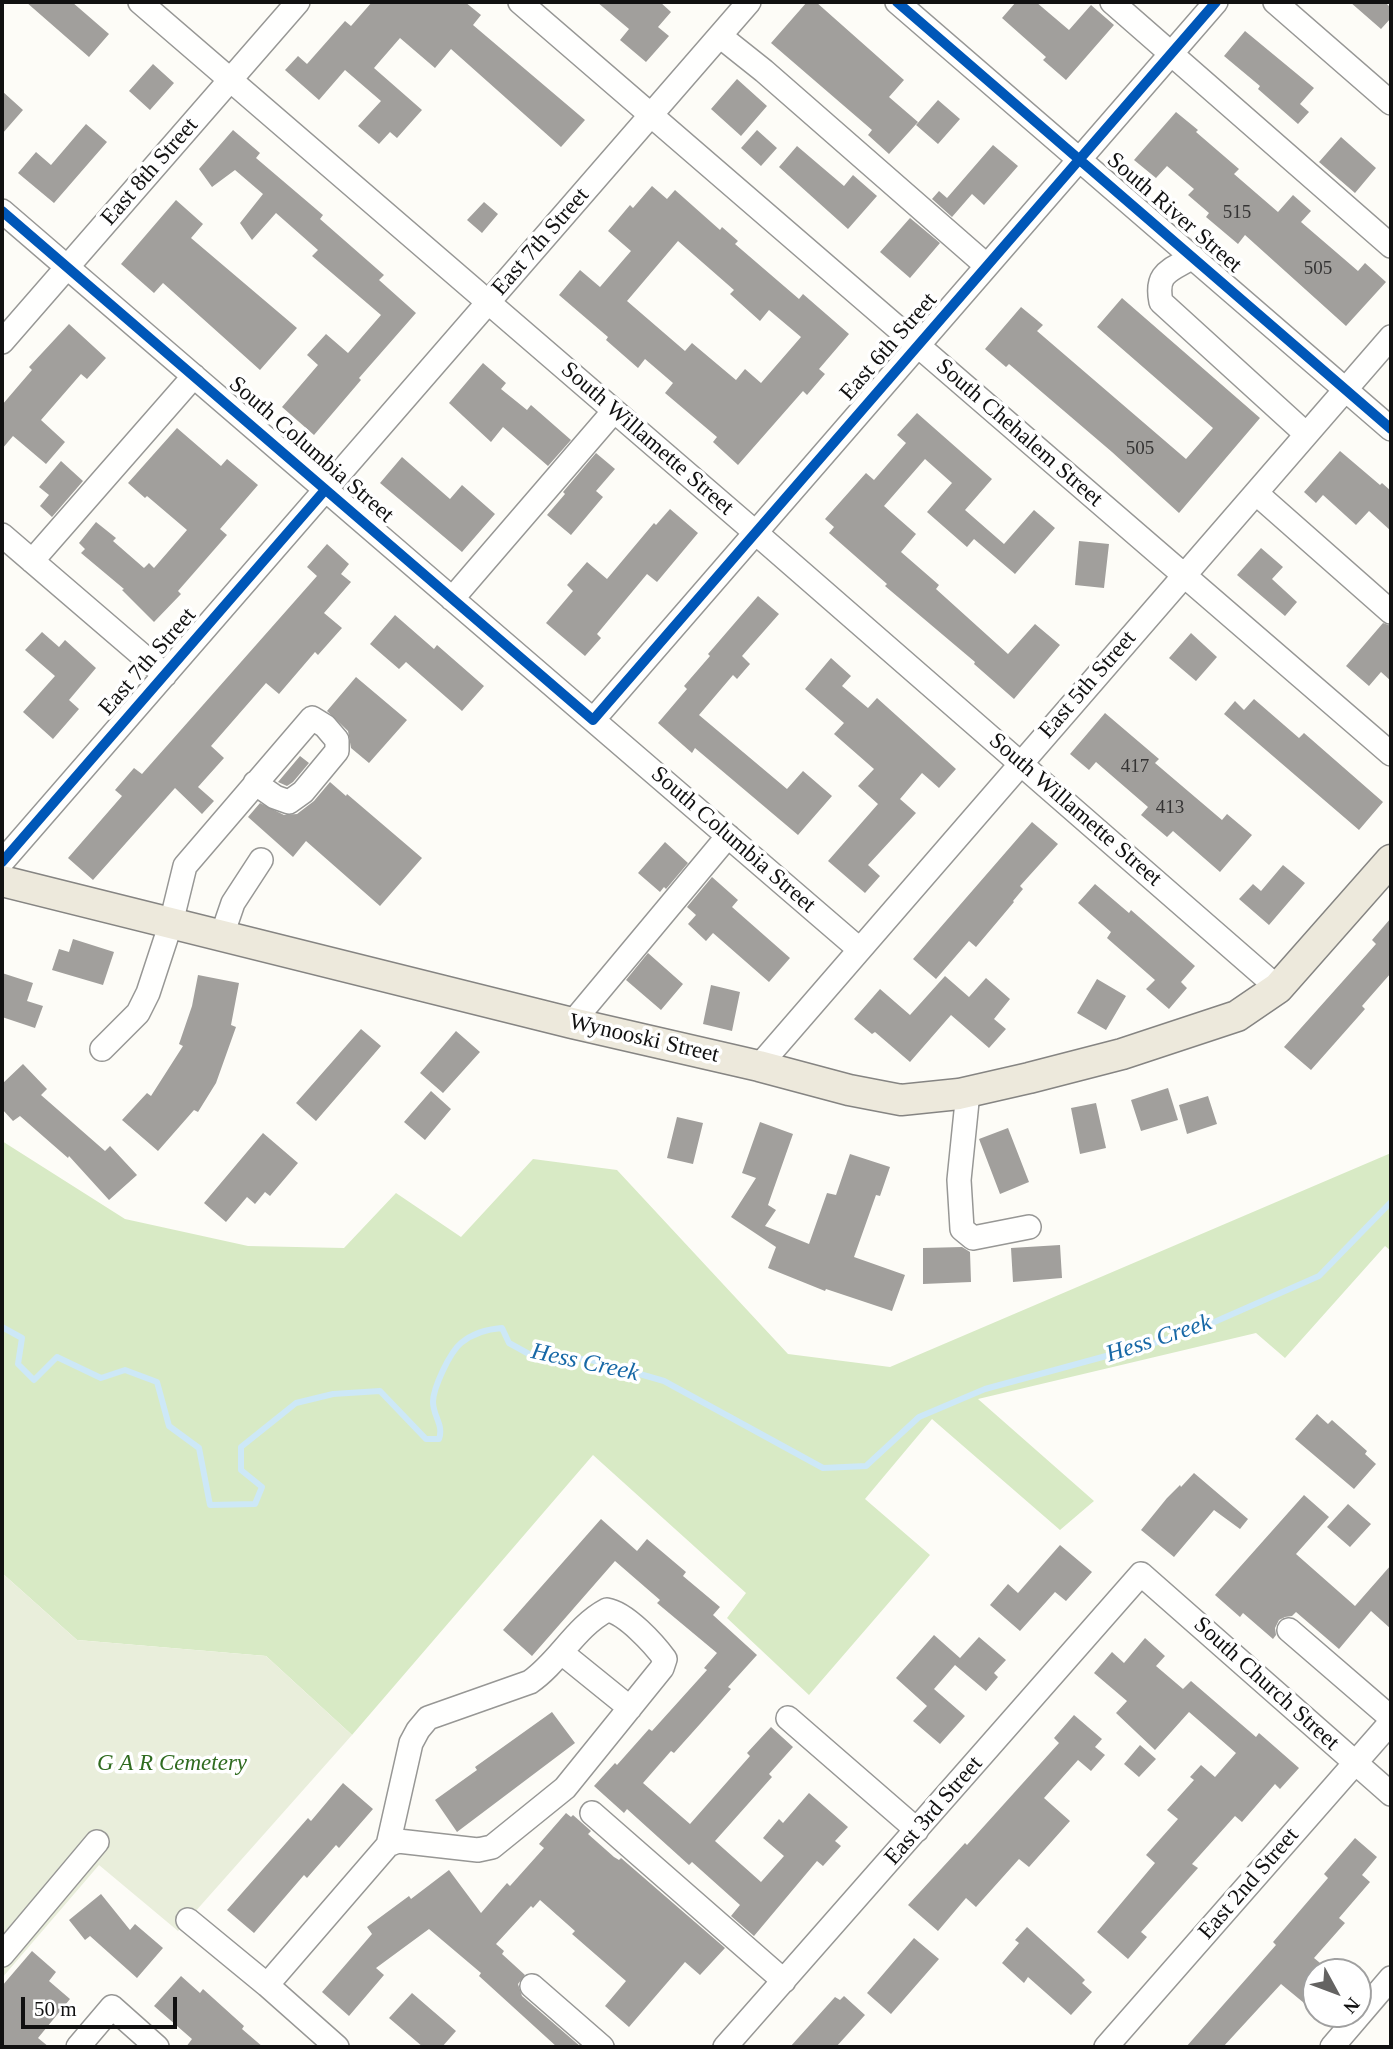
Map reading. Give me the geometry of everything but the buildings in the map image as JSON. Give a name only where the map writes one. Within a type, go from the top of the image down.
[{"type":"main road","name":"Wynooski Street","points":[[2,881],[572,1023],[759,1066],[849,1090],[901,1100],[968,1092],[1122,1054],[1237,1016],[1278,988],[1391,860]]},
{"type":"street","name":"South Willamette Street","points":[[140,2],[1021,762],[1278,988]]},
{"type":"street","name":"East 8th Street","points":[[2,342],[298,2]]},
{"type":"street","name":"South Chehalem Street","points":[[520,2],[1391,754]]},
{"type":"street","name":"East 7th Street","points":[[2,862],[749,2]]},
{"type":"street","name":"South River Street","points":[[897,2],[1391,429]]},
{"type":"street","points":[[1112,2],[1391,246]]},
{"type":"street","name":"East 6th Street","points":[[593,720],[1216,2]]},
{"type":"street","points":[[1275,2],[1391,103]]},
{"type":"street","points":[[720,36],[775,80],[987,266]]},
{"type":"street","name":"South Columbia Street","points":[[2,211],[859,949]]},
{"type":"street","points":[[1193,257],[1162,275],[1158,287],[1161,302],[1283,416],[1306,434]]},
{"type":"street","name":"East 5th Street","points":[[759,1066],[1391,337]]},
{"type":"street","points":[[32,561],[194,376]]},
{"type":"street","points":[[452,598],[614,411]]},
{"type":"street","points":[[1256,493],[1391,612]]},
{"type":"street","points":[[2,535],[165,675]]},
{"type":"street","points":[[102,1049],[138,1013],[148,993],[171,923],[185,866],[255,783]]},
{"type":"street","points":[[572,1023],[728,836]]},
{"type":"street","points":[[222,935],[233,903],[261,860]]},
{"type":"street","points":[[968,1092],[959,1180],[962,1229],[973,1238],[1029,1227]]},
{"type":"street","name":"South Church Street","points":[[1142,1574],[1391,1794]]},
{"type":"street","name":"East 3rd Street","points":[[725,2047],[1142,1574]]},
{"type":"street","points":[[267,1985],[388,1845],[398,1841],[478,1850],[492,1847],[565,1788],[663,1668],[665,1659],[656,1646],[616,1612],[607,1610],[590,1620],[544,1672],[530,1682],[428,1718],[411,1743],[388,1845]]},
{"type":"street","points":[[1289,1630],[1391,1720]]},
{"type":"street","points":[[562,1653],[630,1708]]},
{"type":"street","points":[[788,1718],[916,1830]]},
{"type":"street","name":"East 2nd Street","points":[[1106,2047],[1391,1720]]},
{"type":"street","points":[[592,1813],[784,1981]]},
{"type":"street","points":[[2,1955],[97,1842]]},
{"type":"street","points":[[188,1920],[337,2047]]},
{"type":"street","points":[[1332,2047],[1391,1978]]},
{"type":"street","points":[[532,1986],[602,2047]]},
{"type":"street","points":[[78,2047],[112,2007],[157,2047]]},
{"type":"green space","points":[[2,1141],[125,1219],[248,1246],[344,1248],[396,1193],[461,1237],[533,1159],[617,1170],[788,1354],[890,1367],[1391,1153],[1391,1251],[1385,1246],[1285,1358],[1256,1333],[978,1399],[1094,1501],[1060,1530],[932,1419],[865,1499],[930,1555],[809,1695],[727,1618],[746,1593],[593,1455],[352,1735],[266,1656],[77,1640],[2,1573]]},
{"type":"green space","name":"G A R Cemetery","points":[[2,1573],[77,1640],[266,1656],[352,1735],[178,1931],[99,1865],[2,1978]]},
{"type":"waterway","name":"Hess Creek","points":[[2,1327],[22,1338],[18,1364],[34,1380],[57,1357],[101,1378],[125,1370],[157,1382],[169,1426],[199,1448],[210,1505],[255,1504],[262,1487],[241,1470],[241,1447],[296,1403],[333,1394],[380,1391],[426,1439],[439,1439],[440,1429],[433,1402],[447,1362],[465,1340],[502,1328],[509,1343],[529,1354],[591,1360],[664,1381],[823,1468],[866,1466],[919,1417],[985,1389],[1187,1334],[1319,1276],[1391,1202]]},
{"type":"cycle path","points":[[897,2],[1391,429]]},
{"type":"cycle path","points":[[2,211],[593,720],[1216,2]]},
{"type":"cycle path","points":[[2,862],[325,490]]}]
